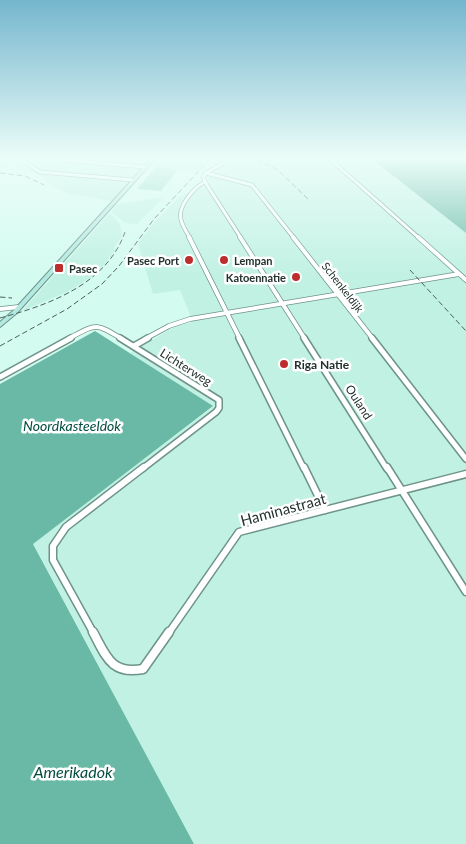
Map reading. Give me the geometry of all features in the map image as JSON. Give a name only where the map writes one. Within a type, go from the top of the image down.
[{"type":"main road","points":[[0,325],[10,317],[116,198]]},
{"type":"street","points":[[190,198],[181,211],[180,219],[325,510]]},
{"type":"street","name":"Ouland","points":[[215,198],[466,592]]},
{"type":"street","name":"Schenkeldijk","points":[[263,198],[466,459]]},
{"type":"street","points":[[374,198],[466,280]]},
{"type":"street","points":[[134,346],[178,322],[459,274]]},
{"type":"street","points":[[0,309],[19,307]]},
{"type":"street","points":[[0,309],[10,317]]},
{"type":"street","name":"Lichterweg","points":[[0,377],[90,327],[101,326],[219,400],[219,408],[66,527],[52,549],[54,560],[114,667],[123,670],[144,669]]},
{"type":"street","name":"Haminastraat","points":[[144,669],[239,532],[466,474]]},
{"type":"shaded area","points":[[95,198],[113,198],[111,201]]},
{"type":"shaded area","points":[[163,198],[137,224],[125,223],[111,211],[118,204]]},
{"type":"shaded area","points":[[178,198],[422,198],[466,233],[466,844],[194,844],[33,543],[213,407],[130,353],[176,326],[193,322],[180,290],[153,294],[138,244],[152,225]]},
{"type":"shaded area","points":[[110,213],[120,224],[122,236],[114,248],[116,249],[103,266],[91,277],[69,291],[22,311]]},
{"type":"water","points":[[422,198],[466,198],[466,233]]},
{"type":"water","points":[[95,331],[213,406],[33,544],[194,844],[0,844],[0,384]]},
{"type":"railway","points":[[0,346],[67,309],[102,284],[119,266],[154,219],[173,198]]},
{"type":"railway","points":[[0,318],[56,299],[90,279],[105,266],[125,232]]},
{"type":"railway","points":[[410,270],[466,331]]},
{"type":"railway","points":[[0,297],[12,298]]},
{"type":"place","name":"Pasec Port","points":[[189,260]]},
{"type":"place","name":"Lempan","points":[[224,260]]},
{"type":"place","name":"Pasec","points":[[59,268]]},
{"type":"place","name":"Katoennatie","points":[[296,277]]},
{"type":"place","name":"Riga Natie","points":[[284,364]]},
{"type":"water label","name":"Noordkasteeldok","points":[[72,425]]},
{"type":"water label","name":"Amerikadok","points":[[73,771]]}]
